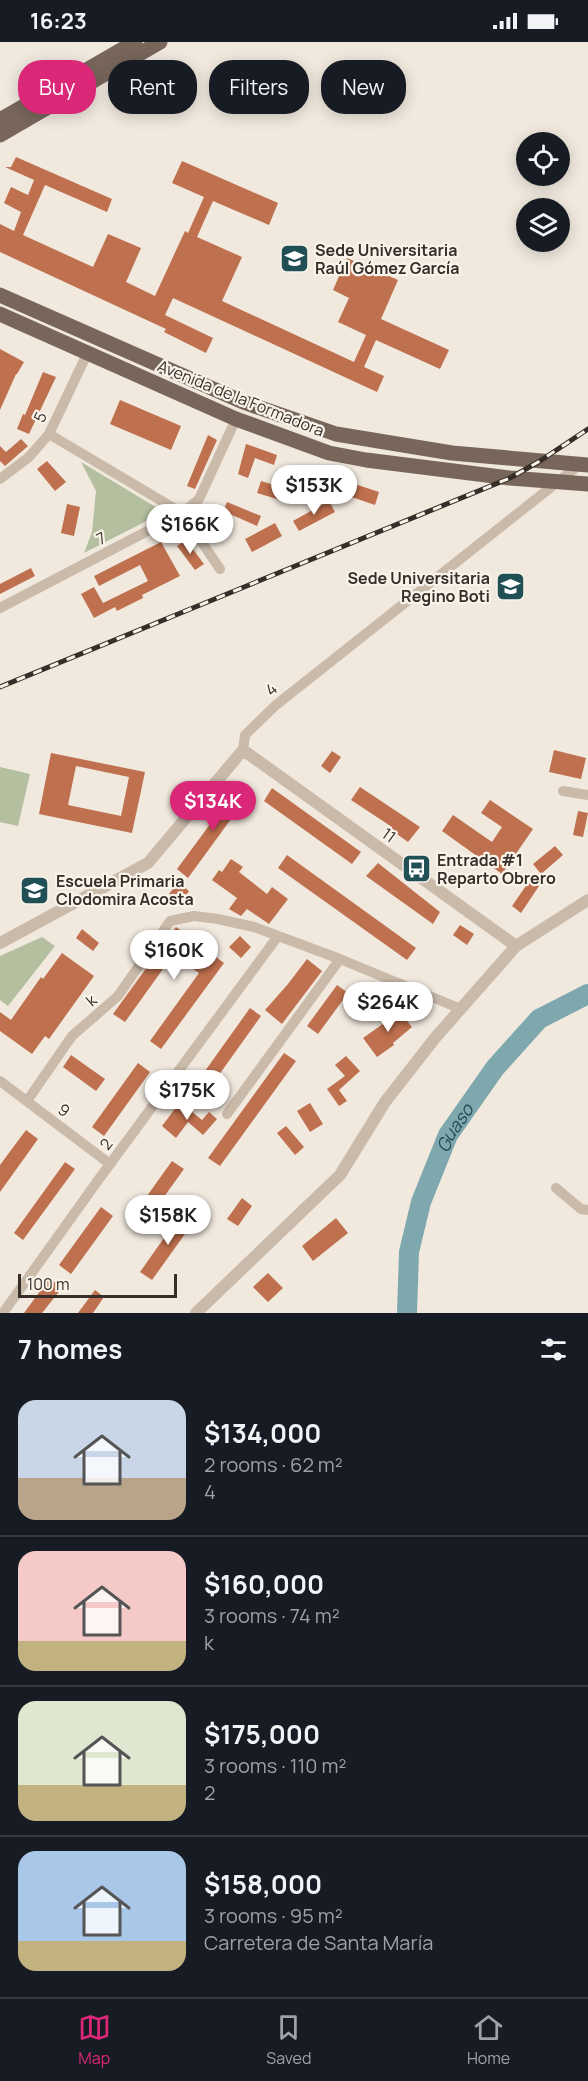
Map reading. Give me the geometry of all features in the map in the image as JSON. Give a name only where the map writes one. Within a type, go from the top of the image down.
[{"type":"main road","points":[[0,120],[135,42]]},
{"type":"main road","points":[[0,135],[160,42]]},
{"type":"main road","name":"Avenida de la Formadora","points":[[0,295],[243,402],[336,434],[453,453],[583,465]]},
{"type":"main road","name":"Avenida de la Formadora","points":[[0,314],[236,419],[329,453],[366,460],[510,478],[588,484]]},
{"type":"street","name":"5","points":[[0,479],[29,457],[49,434],[87,354]]},
{"type":"street","name":"7","points":[[0,608],[182,513],[199,499],[236,419]]},
{"type":"street","points":[[49,434],[182,513],[220,570]]},
{"type":"street","name":"4","points":[[0,943],[148,864],[243,750],[245,735],[276,705],[583,465]]},
{"type":"street","name":"11","points":[[243,750],[516,946]]},
{"type":"street","points":[[563,791],[588,795]]},
{"type":"street","points":[[196,1313],[340,1175],[385,1102],[435,1038],[516,946],[588,900]]},
{"type":"street","name":"k","points":[[27,1101],[72,1036],[118,996],[170,921],[194,916],[218,919],[254,927],[278,936]]},
{"type":"street","points":[[278,936],[461,1009]]},
{"type":"street","name":"2","points":[[3,1313],[278,936]]},
{"type":"street","points":[[226,1114],[340,959]]},
{"type":"street","name":"9","points":[[0,1081],[110,1164]]},
{"type":"street","points":[[556,1188],[582,1209],[588,1209]]},
{"type":"green space","points":[[81,462],[164,512],[84,553],[92,532],[96,491]]},
{"type":"green space","points":[[0,767],[30,774],[18,826],[0,822]]},
{"type":"green space","points":[[42,937],[55,946],[8,1006],[0,1000],[0,956]]},
{"type":"building","points":[[16,157],[112,199],[107,212],[45,185],[23,235],[93,267],[108,234],[141,248],[126,282],[155,296],[185,231],[188,233],[204,197],[172,183],[182,161],[278,203],[269,225],[213,201],[197,237],[242,257],[222,301],[354,362],[366,335],[338,322],[349,298],[333,290],[347,258],[398,280],[381,319],[449,350],[440,369],[376,340],[364,367],[384,376],[377,392],[173,298],[165,315],[213,338],[206,353],[164,332],[166,329],[0,252],[0,224],[14,231],[21,212],[4,203],[11,187],[28,195],[34,180],[5,167],[11,167]]},
{"type":"building","points":[[0,349],[24,362],[0,410]]},
{"type":"building","points":[[43,372],[56,377],[29,434],[17,429]]},
{"type":"building","points":[[120,400],[181,426],[171,450],[110,424]]},
{"type":"building","points":[[208,435],[217,440],[195,489],[187,486]]},
{"type":"building","points":[[21,439],[28,446],[5,466],[0,461],[0,446],[6,452]]},
{"type":"building","points":[[246,444],[277,455],[274,465],[255,458],[248,478],[238,474]]},
{"type":"building","points":[[47,461],[66,482],[55,491],[37,469]]},
{"type":"building","points":[[297,465],[379,492],[375,505],[293,477]]},
{"type":"building","points":[[261,481],[294,491],[290,503],[257,493]]},
{"type":"building","points":[[329,501],[335,512],[299,531],[293,521]]},
{"type":"building","points":[[227,502],[261,516],[257,526],[223,511]]},
{"type":"building","points":[[67,504],[80,507],[74,536],[61,533]]},
{"type":"building","points":[[275,523],[282,536],[252,552],[245,539]]},
{"type":"building","points":[[186,540],[204,564],[195,570],[177,546]]},
{"type":"building","points":[[161,542],[180,576],[142,595],[143,598],[117,611],[115,607],[94,618],[81,594],[94,587],[103,603],[148,581],[140,565],[99,586],[94,576]]},
{"type":"building","points":[[31,568],[35,576],[0,594],[0,584]]},
{"type":"building","points":[[554,750],[586,758],[581,779],[549,772]]},
{"type":"building","points":[[332,751],[341,757],[330,773],[321,766]]},
{"type":"building","points":[[51,753],[145,772],[132,833],[39,814]],"holes":[[[76,766],[129,777],[121,816],[68,805]]]},
{"type":"building","points":[[239,785],[250,793],[188,878],[177,869]]},
{"type":"building","points":[[360,787],[420,827],[408,842],[390,829],[392,827],[351,800]]},
{"type":"building","points":[[272,788],[361,852],[352,864],[264,801]]},
{"type":"building","points":[[490,800],[533,829],[502,874],[442,831],[453,815],[492,842],[502,827],[481,813]]},
{"type":"building","points":[[578,811],[588,813],[583,837],[573,835]]},
{"type":"building","points":[[555,846],[563,855],[541,874],[533,864]]},
{"type":"building","points":[[287,855],[416,948],[407,960],[278,868]]},
{"type":"building","points":[[231,859],[243,867],[239,872],[267,894],[272,887],[288,899],[269,924],[247,909],[241,916],[229,909],[237,898],[212,880],[219,870],[222,872]]},
{"type":"building","points":[[378,863],[440,912],[433,924],[366,876]]},
{"type":"building","points":[[530,880],[539,886],[521,913],[512,906]]},
{"type":"building","points":[[178,882],[189,891],[181,903],[169,894]]},
{"type":"building","points":[[460,925],[474,934],[467,945],[453,935]]},
{"type":"building","points":[[176,927],[210,948],[208,951],[224,963],[161,1049],[150,1041],[199,973],[173,955],[125,1022],[113,1014]]},
{"type":"building","points":[[82,929],[99,943],[93,951],[76,938]]},
{"type":"building","points":[[240,936],[251,947],[241,958],[229,947]]},
{"type":"building","points":[[62,953],[94,976],[49,1039],[45,1036],[32,1054],[0,1031],[0,1012],[11,1020],[41,977],[43,979]]},
{"type":"building","points":[[307,959],[322,971],[282,1024],[265,1010]]},
{"type":"building","points":[[337,985],[348,993],[318,1034],[307,1026]]},
{"type":"building","points":[[250,1008],[261,1016],[216,1079],[205,1071]]},
{"type":"building","points":[[397,1009],[412,1027],[393,1043],[394,1045],[377,1057],[363,1038],[387,1021],[385,1018]]},
{"type":"building","points":[[284,1053],[296,1061],[220,1166],[208,1158]]},
{"type":"building","points":[[71,1055],[105,1079],[96,1091],[63,1067]]},
{"type":"building","points":[[346,1056],[360,1071],[339,1090],[347,1101],[339,1106],[327,1089],[345,1076],[335,1065]]},
{"type":"building","points":[[138,1063],[150,1072],[104,1136],[92,1127]]},
{"type":"building","points":[[180,1102],[202,1120],[209,1112],[217,1119],[203,1135],[188,1122],[176,1138],[162,1126]]},
{"type":"building","points":[[310,1103],[323,1124],[310,1132],[297,1111]]},
{"type":"building","points":[[286,1126],[304,1147],[295,1155],[277,1133]]},
{"type":"building","points":[[26,1130],[38,1139],[0,1192],[0,1165]]},
{"type":"building","points":[[172,1161],[184,1169],[140,1230],[129,1221]]},
{"type":"building","points":[[65,1162],[75,1169],[23,1240],[14,1233]]},
{"type":"building","points":[[242,1198],[252,1206],[238,1226],[227,1219]]},
{"type":"building","points":[[101,1207],[113,1216],[71,1274],[59,1265]]},
{"type":"building","points":[[183,1211],[195,1220],[152,1280],[140,1272]]},
{"type":"building","points":[[336,1218],[348,1233],[313,1261],[302,1246]]},
{"type":"building","points":[[268,1273],[283,1288],[268,1302],[253,1287]]},
{"type":"building","points":[[47,1276],[62,1288],[42,1313],[24,1313],[43,1287],[40,1284]]},
{"type":"building","points":[[95,1290],[104,1297],[93,1313],[78,1313]]},
{"type":"waterway","name":"Guaso","points":[[407,1313],[409,1252],[421,1202],[448,1135],[495,1068],[539,1019],[588,994]]},
{"type":"railway","points":[[0,687],[510,478],[588,429]]},
{"type":"place","name":"Sede Universitaria Raúl Gómez García","points":[[294,259]]},
{"type":"place","name":"Sede Universitaria Regino Boti","points":[[511,587]]},
{"type":"place","name":"Entrada #1 Reparto Obrero","points":[[416,869]]},
{"type":"place","name":"Escuela Primaria Clodomira Acosta","points":[[35,890]]}]
